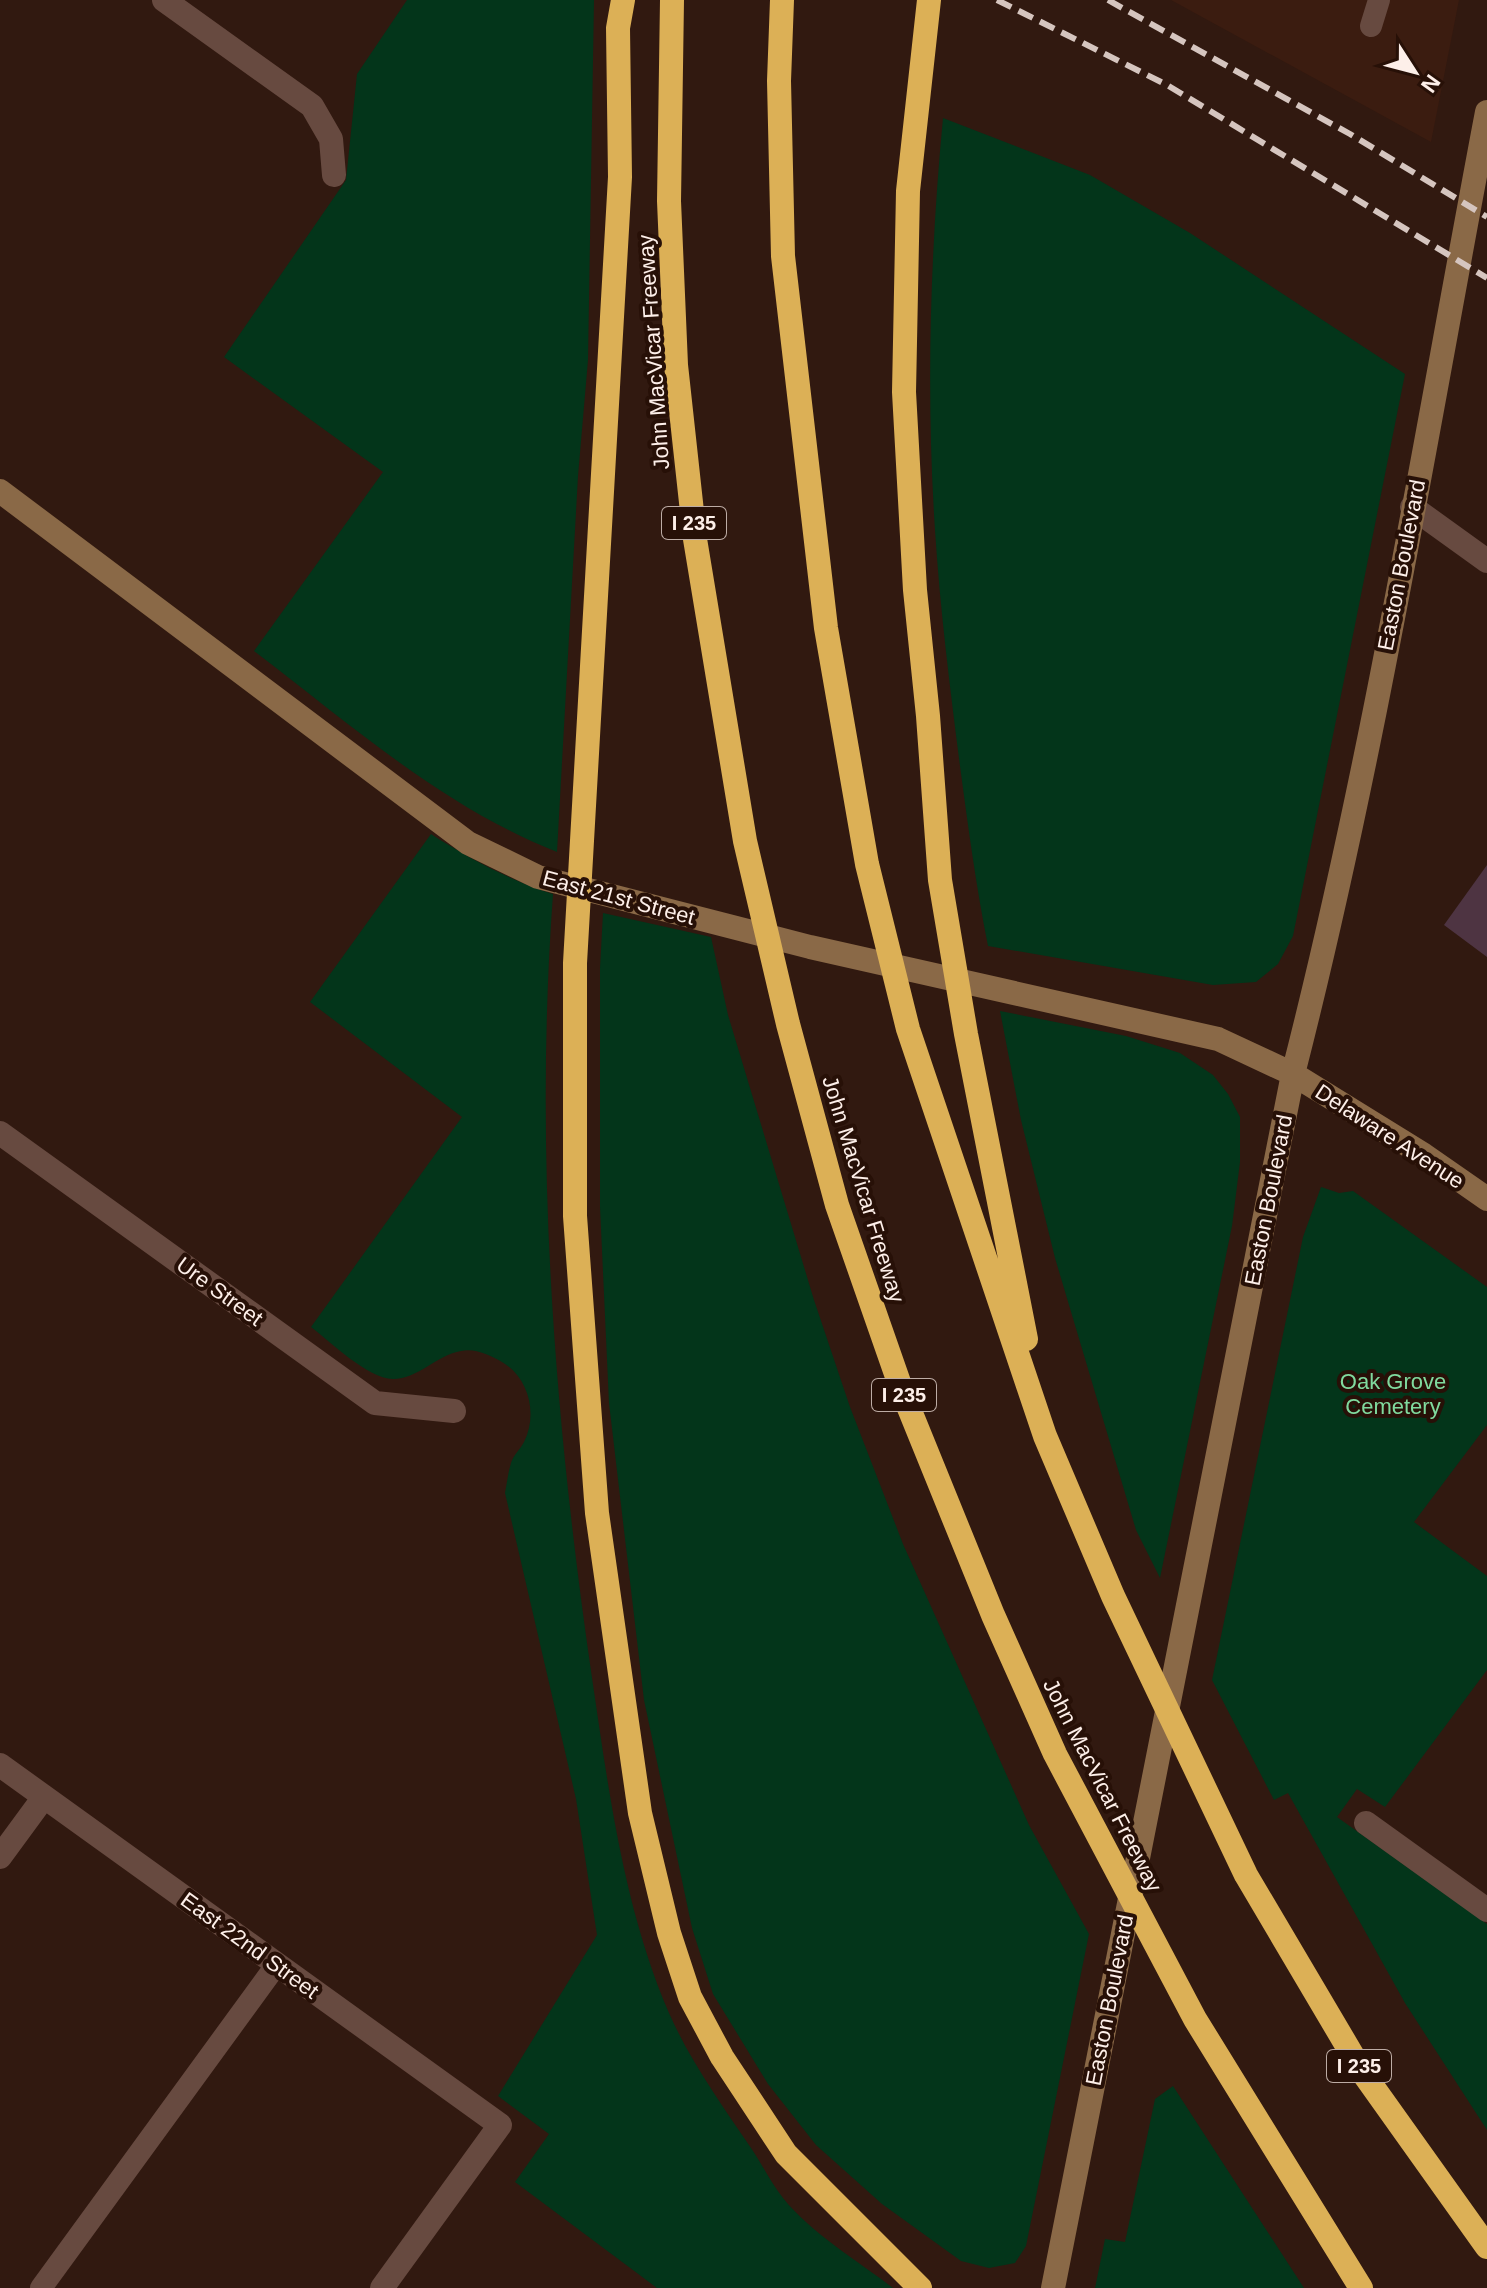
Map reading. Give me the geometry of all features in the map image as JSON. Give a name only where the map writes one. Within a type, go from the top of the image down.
[{"type":"highway","points":[[623,0],[618,28],[620,177],[575,963],[575,1216],[597,1513],[640,1813],[669,1933],[690,1997],[722,2057],[786,2154],[920,2288]]},
{"type":"highway","name":"John MacVicar Freeway","points":[[672,0],[669,201],[676,365],[695,539],[745,841],[788,1024],[837,1205],[902,1391],[993,1615],[1055,1754],[1195,2019],[1361,2288]]},
{"type":"highway","name":"I 235","points":[[782,0],[779,81],[783,256],[826,628],[867,864],[908,1029],[1045,1436],[1113,1596],[1246,1875],[1363,2073],[1487,2247]]},
{"type":"highway","points":[[929,0],[908,191],[904,392],[915,590],[940,880],[966,1034],[1045,1436]]},
{"type":"main road","name":"Easton Boulevard","points":[[1053,2288],[1293,1074],[1356,801],[1487,112]]},
{"type":"main road","name":"East 21st Street","points":[[0,491],[468,843],[538,877],[810,947],[1218,1039],[1293,1074]]},
{"type":"main road","name":"Delaware Avenue","points":[[1293,1074],[1424,1155],[1487,1199]]},
{"type":"street","points":[[164,0],[312,106],[331,139],[334,175]]},
{"type":"street","points":[[1412,507],[1487,561]]},
{"type":"street","name":"Ure Street","points":[[0,1133],[375,1403],[454,1411]]},
{"type":"street","name":"East 22nd Street","points":[[0,1765],[500,2125],[382,2288]]},
{"type":"street","points":[[0,1857],[44,1797]]},
{"type":"street","points":[[1366,1823],[1487,1910]]},
{"type":"lane","points":[[1371,26],[1379,0]]},
{"type":"lane","points":[[41,2288],[277,1964]]},
{"type":"shaded area","points":[[1171,0],[1459,0],[1431,142]]},
{"type":"green space","points":[[407,0],[594,0],[588,360],[578,476],[557,852],[475,812],[436,788],[254,651],[383,472],[224,357],[346,180],[357,74]]},
{"type":"green space","points":[[943,118],[1090,175],[1190,233],[1405,374],[1293,936],[1278,964],[1256,982],[1213,985],[988,946],[956,737],[935,530],[931,324]]},
{"type":"green space","points":[[431,834],[490,868],[553,894],[546,1088],[547,1186],[558,1381],[578,1575],[611,1802],[629,1888],[653,1972],[687,2048],[779,2192],[821,2235],[893,2288],[657,2288],[515,2182],[549,2134],[498,2096],[597,1935],[576,1799],[505,1493],[512,1460],[528,1431],[528,1398],[525,1387],[511,1369],[482,1353],[466,1350],[452,1353],[411,1375],[393,1379],[372,1373],[311,1327],[462,1117],[310,1002]]},
{"type":"green space","points":[[603,913],[711,937],[728,1015],[814,1300],[850,1407],[903,1544],[1029,1825],[1089,1934],[1026,2246],[1015,2263],[989,2268],[961,2261],[882,2204],[816,2145],[768,2084],[713,1994],[692,1928],[644,1700],[609,1403],[600,1207],[600,968]]},
{"type":"green space","points":[[1000,1011],[1126,1036],[1180,1053],[1213,1075],[1240,1117],[1240,1162],[1232,1226],[1160,1578],[1136,1530],[1055,1258],[1021,1120]]},
{"type":"green space","name":"Oak Grove Cemetery","points":[[1321,1187],[1339,1193],[1353,1191],[1487,1287],[1487,1425],[1414,1522],[1487,1576],[1487,1670],[1385,1807],[1357,1789],[1337,1817],[1487,1924],[1487,2130],[1405,2003],[1288,1793],[1274,1800],[1212,1680],[1303,1237]]},
{"type":"green space","points":[[1173,2086],[1304,2288],[1095,2288],[1105,2239],[1125,2242],[1155,2099]]},
{"type":"building","points":[[1487,865],[1487,957],[1444,925]]},
{"type":"railway","points":[[997,0],[1167,85],[1487,278]]},
{"type":"railway","points":[[1108,0],[1350,134],[1487,217]]}]
